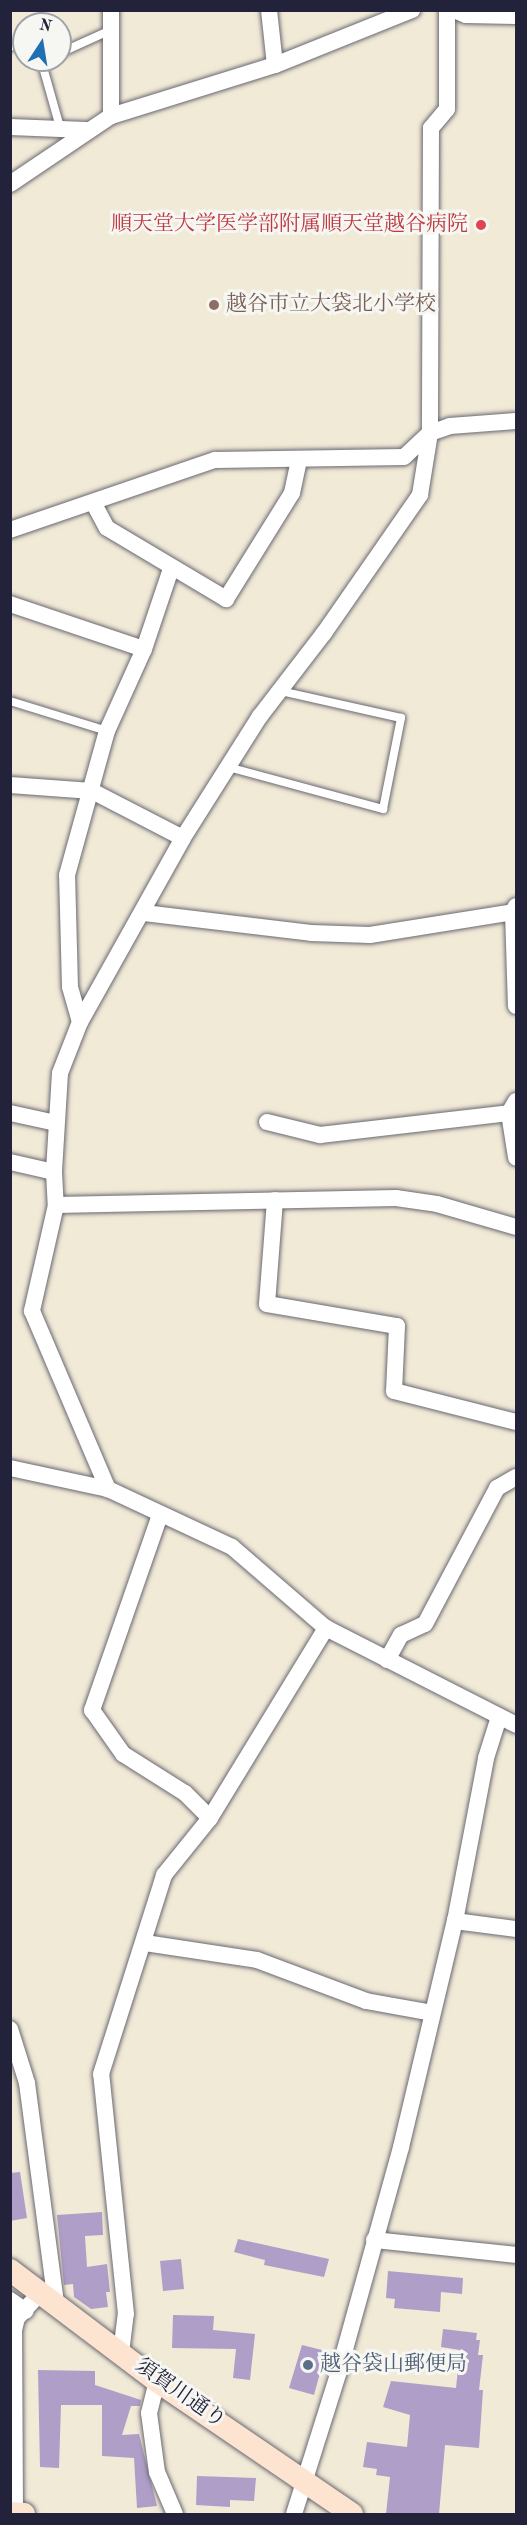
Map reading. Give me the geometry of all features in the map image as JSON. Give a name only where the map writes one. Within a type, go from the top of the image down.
[{"type":"street","points":[[111,10],[111,116]]},
{"type":"street","points":[[269,10],[275,65]]},
{"type":"street","points":[[10,183],[86,130],[111,116],[275,65],[412,10]]},
{"type":"street","points":[[108,1490],[32,1311],[56,1205],[54,1172],[60,1073],[80,1022],[144,913],[183,838],[280,691],[420,495],[430,433],[431,128],[447,109],[447,10]]},
{"type":"street","points":[[454,10],[466,15],[516,16]]},
{"type":"street","points":[[10,127],[60,127],[86,130]]},
{"type":"street","points":[[10,530],[94,504],[215,460],[404,457],[430,433],[450,426],[516,422]]},
{"type":"street","points":[[94,504],[107,528],[171,569],[226,599],[292,493],[299,460]]},
{"type":"street","points":[[80,1022],[70,987],[67,875],[107,731],[144,649],[171,569]]},
{"type":"street","points":[[10,604],[144,649]]},
{"type":"street","points":[[10,785],[92,791],[183,838]]},
{"type":"street","points":[[144,913],[311,933],[370,935],[514,909],[516,996]]},
{"type":"street","points":[[267,1122],[320,1135],[513,1107],[516,1157]]},
{"type":"street","points":[[10,1113],[57,1123]]},
{"type":"street","points":[[10,1162],[54,1172]]},
{"type":"street","points":[[56,1205],[396,1198],[437,1204],[516,1227]]},
{"type":"street","points":[[275,1200],[267,1304],[397,1326],[394,1391],[516,1422]]},
{"type":"street","points":[[10,1468],[108,1490],[232,1547],[326,1628],[516,1725]]},
{"type":"street","points":[[387,1660],[401,1635],[425,1624],[497,1488],[516,1478]]},
{"type":"street","points":[[160,1515],[92,1710],[123,1754],[185,1793],[210,1818]]},
{"type":"street","points":[[122,2353],[126,2314],[101,2074],[145,1943],[164,1875],[210,1818],[326,1628]]},
{"type":"street","points":[[294,2514],[339,2371],[401,2147],[455,1921],[486,1758],[500,1718]]},
{"type":"street","points":[[455,1921],[516,1929]]},
{"type":"street","points":[[145,1943],[257,1960],[366,2001],[432,2013]]},
{"type":"street","points":[[10,2029],[27,2083],[48,2298],[18,2316]]},
{"type":"street","points":[[374,2240],[516,2255]]},
{"type":"street","name":"須賀川通り","points":[[10,2270],[157,2381],[305,2479],[352,2514]]},
{"type":"street","points":[[10,2300],[18,2316],[14,2330],[16,2513]]},
{"type":"street","points":[[157,2381],[149,2413],[157,2472],[175,2514]]},
{"type":"lane","points":[[72,48],[111,30]]},
{"type":"lane","points":[[46,72],[60,127]]},
{"type":"lane","points":[[228,767],[383,808],[401,718],[280,691]]},
{"type":"lane","points":[[10,701],[107,731]]},
{"type":"building","points":[[20,2172],[27,2218],[10,2221],[10,2173]]},
{"type":"building","points":[[102,2212],[103,2235],[85,2236],[87,2267],[107,2264],[110,2292],[106,2292],[108,2307],[91,2309],[74,2297],[73,2284],[64,2285],[57,2215]]},
{"type":"building","points":[[238,2239],[329,2259],[324,2277],[264,2265],[265,2260],[234,2252]]},
{"type":"building","points":[[181,2259],[184,2289],[163,2291],[160,2261]]},
{"type":"building","points":[[388,2271],[463,2278],[462,2294],[441,2292],[440,2312],[394,2308],[395,2299],[386,2298]]},
{"type":"building","points":[[173,2315],[214,2316],[213,2330],[255,2334],[250,2380],[233,2378],[236,2349],[172,2348]]},
{"type":"building","points":[[443,2329],[477,2333],[476,2340],[480,2340],[478,2355],[483,2355],[479,2390],[483,2390],[479,2448],[445,2445],[439,2514],[386,2514],[390,2477],[376,2475],[377,2469],[363,2467],[367,2442],[407,2447],[410,2415],[383,2407],[391,2381],[456,2388],[460,2350],[441,2347]]},
{"type":"building","name":"越谷袋山郵便局","points":[[302,2345],[326,2351],[314,2395],[289,2388]]},
{"type":"building","points":[[38,2370],[95,2371],[95,2385],[141,2400],[140,2406],[131,2406],[122,2435],[139,2434],[157,2506],[137,2508],[134,2458],[102,2456],[102,2405],[61,2405],[59,2468],[40,2467]]},
{"type":"building","points":[[197,2476],[256,2478],[254,2501],[230,2500],[230,2507],[196,2505]]},
{"type":"place","name":"順天堂大学医学部附属順天堂越谷病院","points":[[481,225]]},
{"type":"place","name":"越谷市立大袋北小学校","points":[[214,305]]},
{"type":"place","name":"越谷袋山郵便局","points":[[308,2365]]}]
